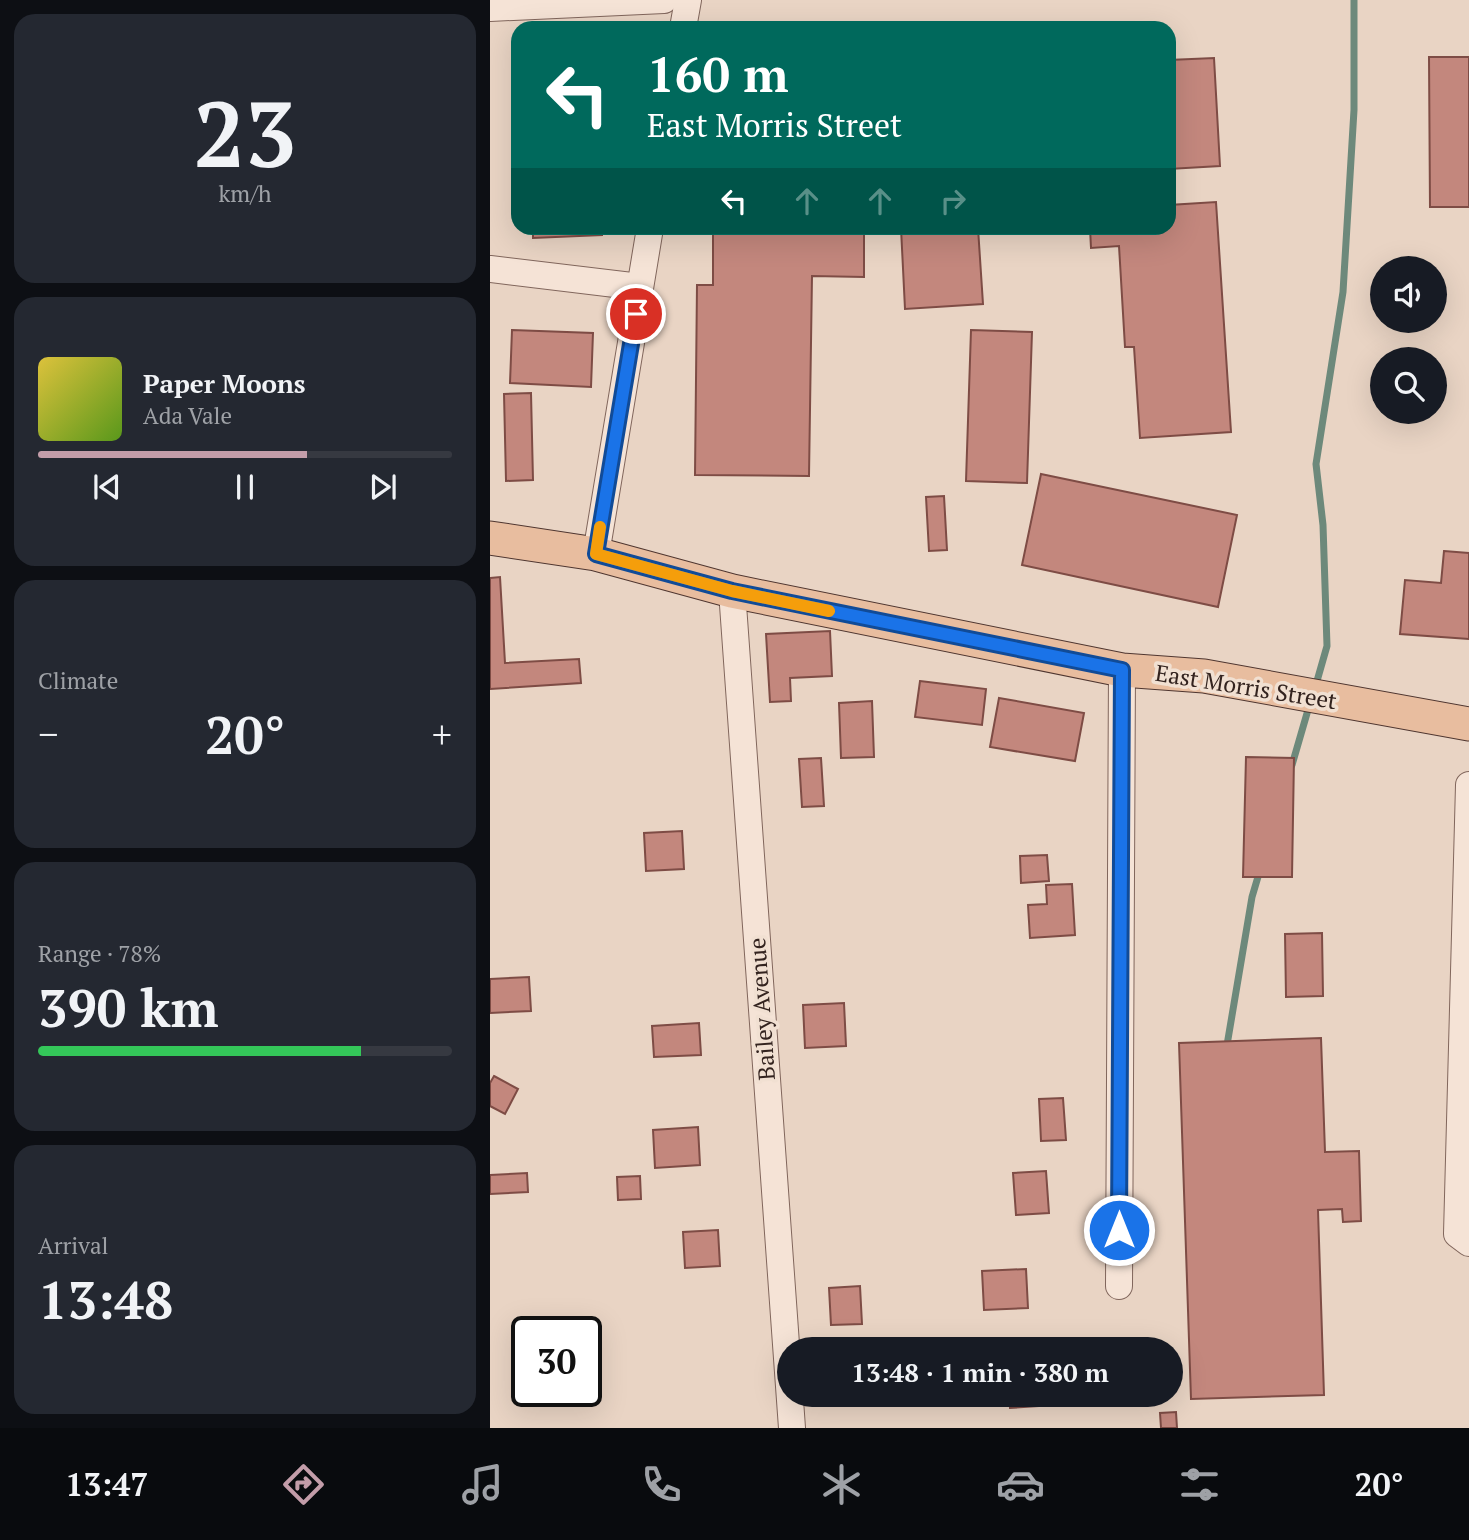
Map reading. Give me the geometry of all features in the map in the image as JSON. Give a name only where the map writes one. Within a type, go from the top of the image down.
[{"type":"main road","name":"East Morris Street","points":[[490,538],[596,554],[732,591],[1122,670],[1204,676],[1469,724]]},
{"type":"street","points":[[490,8],[664,0]]},
{"type":"street","points":[[684,21],[688,0]]},
{"type":"street","points":[[596,554],[649,235]]},
{"type":"street","points":[[490,269],[640,287]]},
{"type":"street","name":"Bailey Avenue","points":[[732,591],[792,1428]]},
{"type":"street","points":[[1119,1286],[1122,670]]},
{"type":"street","points":[[1469,785],[1457,1234],[1469,1243]]},
{"type":"building","points":[[1429,57],[1469,57],[1469,207],[1430,207]]},
{"type":"building","points":[[1214,58],[1220,166],[1176,169],[1176,60]]},
{"type":"building","points":[[1216,202],[1231,432],[1140,438],[1134,347],[1125,347],[1119,246],[1091,248],[1090,235],[1176,235],[1176,205]]},
{"type":"building","points":[[533,235],[602,235],[533,238]]},
{"type":"building","points":[[713,235],[864,235],[864,277],[812,276],[809,476],[695,475],[697,285],[713,285]]},
{"type":"building","points":[[901,235],[978,235],[983,304],[905,309]]},
{"type":"building","points":[[512,330],[593,333],[591,387],[510,383]]},
{"type":"building","points":[[971,330],[1032,332],[1027,483],[966,481]]},
{"type":"building","points":[[531,393],[533,480],[506,481],[504,394]]},
{"type":"building","points":[[1041,474],[1237,515],[1218,607],[1022,565]]},
{"type":"building","points":[[944,496],[947,550],[929,551],[926,497]]},
{"type":"building","points":[[1444,551],[1469,553],[1469,639],[1400,634],[1405,580],[1441,583]]},
{"type":"building","points":[[500,577],[505,663],[579,659],[581,683],[490,689],[490,578]]},
{"type":"building","points":[[830,631],[832,676],[790,678],[791,701],[770,702],[766,634]]},
{"type":"building","points":[[920,681],[986,689],[982,725],[915,717]]},
{"type":"building","points":[[999,698],[1084,713],[1075,761],[990,747]]},
{"type":"building","points":[[872,701],[874,757],[841,758],[839,703]]},
{"type":"building","points":[[1246,757],[1294,758],[1292,877],[1243,877]]},
{"type":"building","points":[[821,758],[824,806],[802,807],[799,759]]},
{"type":"building","points":[[682,831],[684,869],[646,871],[644,833]]},
{"type":"building","points":[[1047,855],[1049,881],[1021,883],[1020,856]]},
{"type":"building","points":[[1072,884],[1075,935],[1030,938],[1028,905],[1047,904],[1046,885]]},
{"type":"building","points":[[1322,933],[1323,996],[1286,997],[1285,934]]},
{"type":"building","points":[[529,977],[531,1011],[490,1013],[490,979]]},
{"type":"building","points":[[844,1003],[846,1046],[805,1048],[803,1005]]},
{"type":"building","points":[[699,1023],[701,1055],[654,1057],[652,1026]]},
{"type":"building","points":[[1321,1038],[1325,1152],[1359,1151],[1361,1221],[1343,1222],[1342,1209],[1318,1210],[1324,1395],[1191,1399],[1179,1043]]},
{"type":"building","points":[[494,1076],[518,1089],[505,1114],[490,1106],[490,1083]]},
{"type":"building","points":[[1063,1098],[1066,1140],[1041,1141],[1039,1099]]},
{"type":"building","points":[[698,1127],[700,1165],[655,1168],[653,1130]]},
{"type":"building","points":[[1046,1171],[1049,1213],[1016,1215],[1013,1173]]},
{"type":"building","points":[[527,1173],[528,1192],[490,1194],[490,1175]]},
{"type":"building","points":[[640,1176],[641,1199],[618,1200],[617,1177]]},
{"type":"building","points":[[718,1230],[720,1266],[685,1268],[683,1232]]},
{"type":"building","points":[[1026,1269],[1028,1308],[984,1310],[982,1271]]},
{"type":"building","points":[[860,1286],[862,1324],[831,1325],[829,1288]]},
{"type":"building","points":[[1176,1412],[1177,1428],[1161,1428],[1160,1413]]},
{"type":"waterway","points":[[1315,688],[1327,646],[1323,525],[1316,464],[1343,292],[1354,110],[1354,0]]},
{"type":"waterway","points":[[1292,765],[1310,703]]},
{"type":"waterway","points":[[1226,1051],[1252,897],[1260,870]]},
{"type":"slow traffic","points":[[600,527],[596,554],[732,591],[829,611]]},
{"type":"route","points":[[636,314],[596,554],[732,591],[1122,670],[1119,1230]]}]
